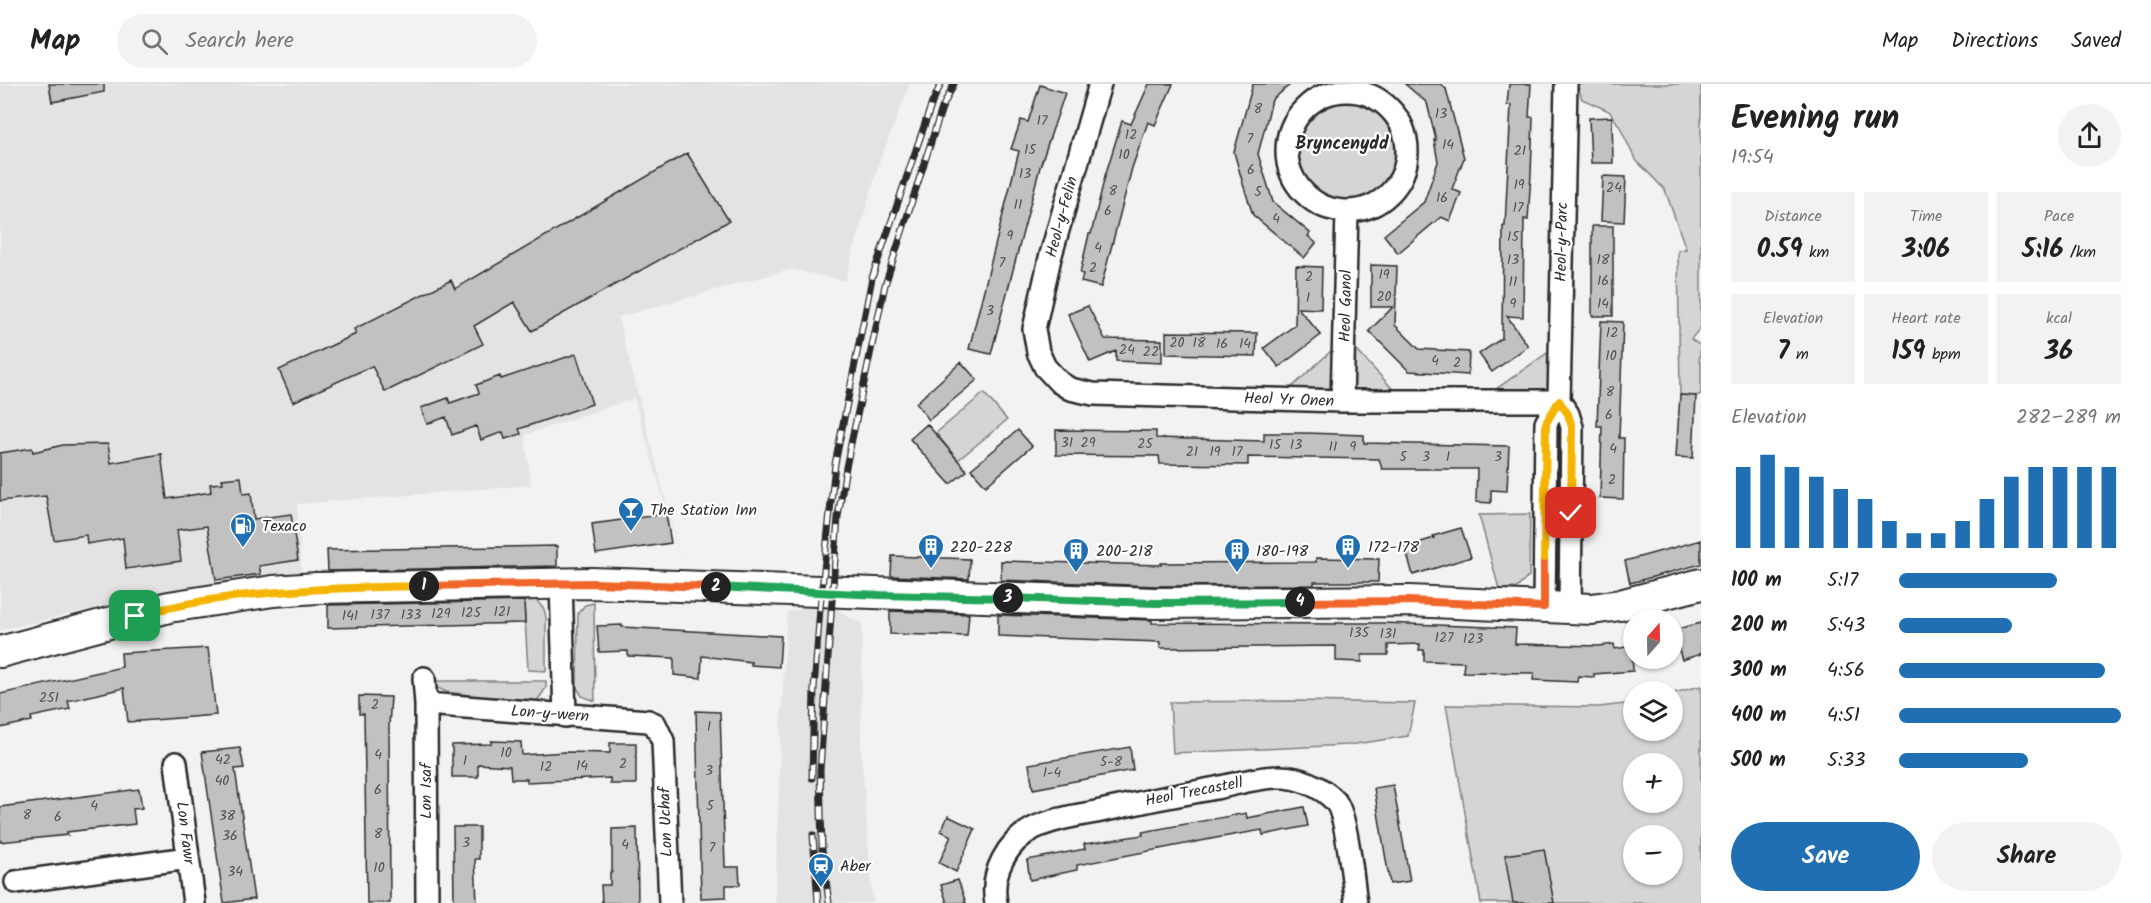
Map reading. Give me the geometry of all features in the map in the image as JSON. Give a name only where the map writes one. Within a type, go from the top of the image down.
[{"type":"main road","points":[[0,652],[169,606],[273,591],[317,588],[561,583],[640,584],[880,595],[1155,603],[1409,601],[1592,609],[1620,605],[1701,584]]},
{"type":"street","name":"Heol-y-Felin","points":[[1038,352],[1034,329],[1038,310],[1076,163],[1100,84]]},
{"type":"street","name":"Heol-y-Parc","points":[[1556,608],[1546,423],[1559,401],[1566,84]]},
{"type":"street","points":[[1346,90],[1367,94],[1383,103],[1401,125],[1405,134],[1407,152],[1404,171],[1395,188],[1381,201],[1364,209],[1347,212],[1325,207],[1307,197],[1293,181],[1287,161],[1287,140],[1294,120],[1307,105],[1326,94],[1346,90]]},
{"type":"street","name":"Heol Ganol","points":[[1342,401],[1347,212]]},
{"type":"street","name":"Heol Yr Onen","points":[[1038,352],[1046,367],[1059,382],[1070,389],[1093,394],[1342,401],[1559,401]]},
{"type":"street","points":[[561,583],[564,716]]},
{"type":"street","name":"Lon Isaf","points":[[424,678],[427,903]]},
{"type":"street","name":"Lon-y-wern","points":[[426,704],[648,721],[655,724],[663,741]]},
{"type":"street","name":"Lon Uchaf","points":[[663,741],[670,903]]},
{"type":"street","name":"Lon Fawr","points":[[176,763],[194,903]]},
{"type":"street","name":"Heol Trecastell","points":[[996,903],[994,893],[996,873],[1007,852],[1033,829],[1051,821],[1152,799],[1279,777],[1301,780],[1320,789],[1337,803],[1343,819],[1356,903]]},
{"type":"street","points":[[16,882],[188,858]]},
{"type":"shaded area","points":[[0,84],[910,84],[879,163],[845,281],[791,269],[618,317],[682,563],[634,398],[525,435],[531,485],[297,504],[302,578],[167,592],[0,630]]},
{"type":"shaded area","points":[[1577,84],[1701,84],[1701,327],[1691,339],[1701,346],[1699,361],[1701,363],[1701,394],[1696,396],[1680,395],[1678,250],[1686,249],[1665,190],[1635,159],[1620,127],[1609,111],[1582,99]]},
{"type":"shaded area","points":[[1346,98],[1366,102],[1382,113],[1393,129],[1397,149],[1393,169],[1382,185],[1366,196],[1346,200],[1326,196],[1310,185],[1299,169],[1295,149],[1299,129],[1310,113],[1326,102]]},
{"type":"shaded area","points":[[1345,338],[1404,401],[1278,400]]},
{"type":"shaded area","points":[[1560,344],[1568,414],[1570,609],[1544,607],[1546,423],[1559,401],[1479,401]]},
{"type":"shaded area","points":[[984,393],[1007,420],[958,460],[936,433]]},
{"type":"shaded area","points":[[1530,514],[1529,576],[1517,588],[1499,589],[1479,515]]},
{"type":"shaded area","points":[[536,600],[544,609],[546,617],[546,671],[528,670],[524,601]]},
{"type":"shaded area","points":[[594,603],[595,701],[582,696],[577,688],[578,613],[585,605]]},
{"type":"shaded area","points":[[812,607],[837,609],[862,623],[861,749],[873,903],[775,903],[787,612]]},
{"type":"shaded area","points":[[432,681],[546,681],[546,688],[537,701],[527,703],[447,692],[437,688]]},
{"type":"shaded area","points":[[1701,686],[1701,903],[1481,903],[1446,705],[1599,707],[1623,704],[1623,741],[1683,741],[1683,690]]},
{"type":"shaded area","points":[[1170,702],[1415,703],[1408,736],[1349,745],[1173,753]]},
{"type":"building","points":[[49,84],[104,84],[104,92],[52,102]]},
{"type":"building","points":[[1149,84],[1173,84],[1155,125],[1148,122],[1132,168],[1101,287],[1081,282],[1083,274],[1080,273],[1089,234],[1091,234],[1105,176],[1122,121],[1131,124]]},
{"type":"building","points":[[1253,84],[1291,84],[1272,100],[1258,154],[1273,202],[1310,233],[1308,236],[1316,243],[1304,258],[1253,215],[1243,184],[1234,152]]},
{"type":"building","points":[[1405,84],[1441,84],[1446,89],[1464,158],[1452,189],[1461,193],[1450,221],[1441,217],[1398,253],[1384,235],[1424,202],[1438,162],[1434,140],[1436,140],[1427,103]]},
{"type":"building","points":[[1509,84],[1531,84],[1529,117],[1533,117],[1528,220],[1524,219],[1523,317],[1507,316],[1528,346],[1492,372],[1479,354],[1502,338],[1503,226],[1505,226],[1511,105],[1507,105]]},
{"type":"building","points":[[1040,85],[1065,93],[1040,167],[991,354],[969,349],[1019,151],[1011,149],[1021,120],[1028,122]]},
{"type":"building","points":[[1612,117],[1613,163],[1591,163],[1589,118]]},
{"type":"building","points":[[687,153],[729,221],[532,331],[514,302],[474,326],[483,344],[385,392],[372,366],[293,402],[279,370],[356,334],[354,329],[451,280],[455,289]]},
{"type":"building","points":[[1603,176],[1626,177],[1624,222],[1601,221]]},
{"type":"building","points":[[1592,226],[1613,226],[1613,316],[1592,316]]},
{"type":"building","points":[[1371,265],[1397,266],[1395,325],[1419,349],[1469,352],[1468,375],[1409,371],[1369,331],[1393,307],[1371,307]]},
{"type":"building","points":[[1296,266],[1322,267],[1321,309],[1298,308],[1321,335],[1279,367],[1264,348],[1295,325]]},
{"type":"building","points":[[1088,306],[1105,339],[1162,340],[1162,363],[1116,361],[1116,351],[1090,362],[1068,314]]},
{"type":"building","points":[[1601,321],[1623,322],[1619,438],[1624,438],[1623,499],[1600,498],[1602,426],[1597,426]]},
{"type":"building","points":[[1166,332],[1257,333],[1256,356],[1166,354]]},
{"type":"building","points":[[576,354],[592,404],[519,429],[521,434],[505,439],[503,432],[481,440],[476,426],[452,435],[446,417],[427,424],[421,408],[448,398],[450,403],[479,393],[476,385]]},
{"type":"building","points":[[961,362],[977,380],[929,420],[916,403]]},
{"type":"building","points":[[1680,395],[1696,396],[1693,458],[1676,457]]},
{"type":"building","points":[[927,424],[967,471],[950,484],[910,439]]},
{"type":"building","points":[[1018,430],[1032,446],[986,486],[971,469]]},
{"type":"building","points":[[1056,430],[1156,431],[1156,438],[1264,441],[1264,433],[1364,435],[1364,443],[1509,446],[1507,491],[1491,490],[1491,503],[1476,502],[1477,469],[1382,469],[1379,459],[1248,457],[1248,465],[1160,464],[1159,456],[1056,455]]},
{"type":"building","points":[[108,444],[111,463],[161,454],[167,499],[211,492],[210,484],[223,483],[222,479],[241,477],[243,494],[251,493],[254,519],[291,514],[298,560],[259,566],[261,574],[216,580],[207,526],[177,530],[181,561],[126,569],[123,538],[87,544],[86,535],[54,540],[46,496],[0,501],[0,453],[32,448],[33,452],[63,445]]},
{"type":"building","points":[[666,514],[671,543],[596,554],[592,524]]},
{"type":"building","points":[[1461,528],[1471,557],[1413,575],[1405,547]]},
{"type":"building","points":[[1701,540],[1701,564],[1630,583],[1625,561]]},
{"type":"building","points":[[557,546],[557,566],[328,571],[327,550]]},
{"type":"building","name":"220-228","points":[[892,556],[970,559],[969,579],[891,576]]},
{"type":"building","points":[[1316,558],[1379,559],[1378,582],[1314,582],[1314,585],[1155,586],[1001,580],[1001,561],[1161,565],[1161,563],[1316,562]]},
{"type":"building","points":[[524,601],[525,623],[328,628],[328,605]]},
{"type":"building","points":[[890,611],[969,614],[967,636],[890,634]]},
{"type":"building","points":[[998,615],[1152,620],[1152,623],[1382,623],[1516,628],[1515,644],[1599,646],[1614,644],[1615,649],[1623,648],[1623,669],[1633,669],[1633,671],[1594,674],[1594,677],[1578,676],[1577,682],[1533,680],[1534,673],[1463,672],[1464,662],[1424,661],[1424,650],[1419,650],[1420,644],[1388,645],[1388,655],[1362,655],[1362,662],[1336,661],[1336,646],[1160,648],[1160,642],[998,636]]},
{"type":"building","points":[[1701,623],[1701,654],[1683,660],[1683,628]]},
{"type":"building","points":[[622,625],[622,627],[781,636],[779,667],[751,665],[751,662],[702,656],[701,678],[674,675],[674,658],[628,656],[628,651],[599,652],[597,626]]},
{"type":"building","points":[[208,648],[216,715],[128,722],[124,688],[68,701],[70,709],[31,717],[32,721],[0,728],[0,694],[122,667],[121,653]]},
{"type":"building","points":[[359,696],[391,697],[389,726],[390,903],[367,903],[364,714],[359,714]]},
{"type":"building","points":[[696,711],[720,712],[725,867],[739,867],[740,885],[726,885],[726,897],[701,898]]},
{"type":"building","points":[[491,741],[521,742],[522,755],[565,752],[610,753],[610,743],[636,743],[636,784],[610,784],[610,778],[527,782],[527,779],[511,779],[510,766],[478,764],[478,777],[452,777],[452,745],[491,744]]},
{"type":"building","points":[[1130,747],[1133,770],[1033,789],[1029,764]]},
{"type":"building","points":[[240,748],[244,768],[235,769],[254,899],[224,903],[202,752]]},
{"type":"building","points":[[1393,785],[1410,881],[1390,884],[1374,788]]},
{"type":"building","points":[[139,789],[142,808],[133,809],[135,824],[67,832],[68,835],[0,842],[0,807]]},
{"type":"building","points":[[1304,807],[1308,826],[1263,835],[1262,830],[1077,865],[1077,870],[1030,880],[1027,860],[1085,849],[1084,844],[1143,835],[1142,832],[1246,813],[1247,818]]},
{"type":"building","points":[[948,816],[975,829],[956,872],[939,863],[951,836],[941,831]]},
{"type":"building","points":[[453,827],[479,827],[479,859],[475,859],[477,903],[454,903]]},
{"type":"building","points":[[637,828],[638,903],[602,903],[601,885],[610,885],[610,872],[612,872],[612,829]]},
{"type":"building","points":[[1544,849],[1554,903],[1513,903],[1505,855]]},
{"type":"building","points":[[958,880],[966,903],[947,903],[941,885]]},
{"type":"railway","points":[[812,778],[814,689],[835,464],[872,278],[932,103],[941,84]]},
{"type":"railway","points":[[829,903],[822,849],[820,770],[838,517],[846,467],[885,285],[942,108],[954,84]]},
{"type":"railway","points":[[813,835],[818,903]]},
{"type":"place","name":"The Station Inn","points":[[631,533]]},
{"type":"place","name":"Texaco","points":[[243,549]]},
{"type":"place","name":"220-228","points":[[931,570]]},
{"type":"place","name":"172-178","points":[[1348,570]]},
{"type":"place","name":"200-218","points":[[1076,574]]},
{"type":"place","name":"180-198","points":[[1237,574]]},
{"type":"place","name":"Aber","points":[[821,889]]},
{"type":"district","name":"Bryncenydd","points":[[1342,144]]},
{"type":"route","points":[[135,616],[169,606],[213,598],[292,589],[592,583],[1155,603],[1409,601],[1544,607],[1546,423],[1559,401],[1568,414],[1572,427],[1571,513]]}]
